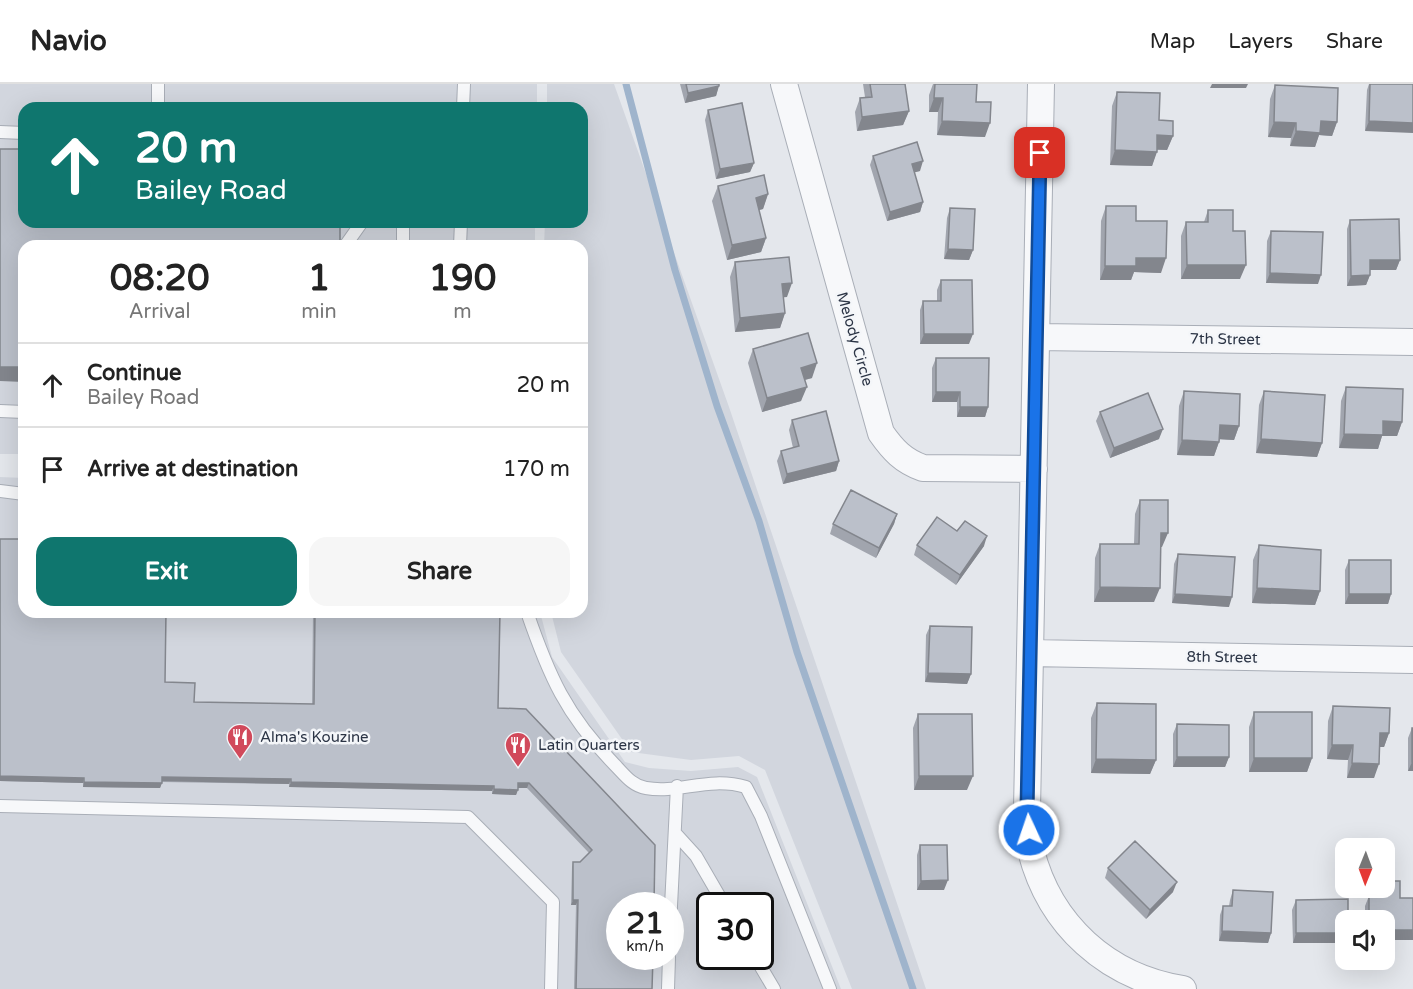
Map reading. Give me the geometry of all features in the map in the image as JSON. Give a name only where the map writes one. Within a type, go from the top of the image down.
[{"type":"street","name":"Melody Circle","points":[[784,84],[882,433],[893,450],[909,463],[923,468],[1034,469]]},
{"type":"street","points":[[1041,84],[1027,810],[1031,849],[1040,879],[1055,908],[1074,934],[1112,965],[1137,978],[1183,989]]},
{"type":"street","name":"7th Street","points":[[1037,337],[1413,342]]},
{"type":"street","name":"8th Street","points":[[1030,653],[1413,660]]},
{"type":"lane","points":[[158,84],[158,102]]},
{"type":"lane","points":[[463,102],[464,84]]},
{"type":"lane","points":[[0,132],[18,133]]},
{"type":"lane","points":[[0,411],[18,412]]},
{"type":"lane","points":[[0,491],[18,493]]},
{"type":"lane","points":[[529,618],[544,661],[563,703],[600,750],[633,784],[645,788],[728,782],[746,787],[761,816],[830,989]]},
{"type":"lane","points":[[672,892],[677,786]]},
{"type":"lane","points":[[0,806],[468,817],[553,902],[551,989]]},
{"type":"lane","points":[[676,834],[696,856],[717,892]]},
{"type":"lane","points":[[668,989],[669,970]]},
{"type":"lane","points":[[763,970],[774,989]]},
{"type":"shaded area","points":[[0,84],[537,84],[537,102],[18,102],[18,228],[535,228],[535,240],[18,240],[18,454],[0,454]]},
{"type":"shaded area","points":[[547,84],[614,84],[729,407],[926,989],[852,989],[765,770],[739,756],[691,760],[631,752],[561,652],[552,618],[588,618],[588,240],[544,240],[545,228],[588,228],[588,102],[547,102]]},
{"type":"shaded area","points":[[0,477],[18,478],[18,618],[542,618],[552,657],[625,762],[649,768],[691,771],[738,767],[757,777],[841,989],[0,989]]},
{"type":"building","points":[[686,84],[719,84],[719,86],[688,93]]},
{"type":"building","points":[[870,84],[905,84],[909,111],[862,117],[860,98],[872,97]]},
{"type":"building","points":[[935,84],[977,84],[976,102],[991,102],[990,123],[942,121],[943,98],[934,98]]},
{"type":"building","points":[[1370,84],[1413,84],[1413,123],[1369,121]]},
{"type":"building","points":[[1275,85],[1338,88],[1337,122],[1321,121],[1320,133],[1296,131],[1296,123],[1274,122]]},
{"type":"building","points":[[1117,92],[1160,93],[1159,120],[1173,121],[1173,136],[1157,135],[1157,152],[1115,150]]},
{"type":"building","points":[[742,103],[754,163],[720,169],[708,110]]},
{"type":"building","points":[[917,142],[923,161],[912,164],[923,202],[890,212],[873,156]]},
{"type":"building","points":[[0,149],[18,149],[18,228],[340,228],[340,240],[18,240],[18,367],[0,367]]},
{"type":"building","points":[[764,175],[768,194],[756,198],[766,238],[732,245],[718,186]]},
{"type":"building","points":[[1106,206],[1136,206],[1136,221],[1167,221],[1166,258],[1136,258],[1136,266],[1105,266]]},
{"type":"building","points":[[950,208],[975,209],[973,250],[948,249]]},
{"type":"building","points":[[1208,210],[1233,210],[1233,231],[1245,231],[1246,265],[1187,265],[1186,222],[1208,222]]},
{"type":"building","points":[[1399,219],[1400,260],[1370,260],[1370,275],[1351,276],[1350,220]]},
{"type":"building","points":[[1271,231],[1323,232],[1321,275],[1270,273]]},
{"type":"building","points":[[789,257],[792,283],[782,284],[785,313],[740,318],[735,262]]},
{"type":"building","points":[[941,280],[972,280],[973,334],[924,334],[923,301],[941,301]]},
{"type":"building","points":[[808,333],[817,363],[801,368],[807,387],[767,398],[753,349]]},
{"type":"building","points":[[936,358],[989,358],[988,407],[960,407],[960,392],[936,392]]},
{"type":"building","points":[[1346,387],[1403,389],[1402,422],[1383,421],[1383,435],[1344,434]]},
{"type":"building","points":[[1184,391],[1240,394],[1239,426],[1220,425],[1219,442],[1182,440]]},
{"type":"building","points":[[1264,391],[1325,395],[1322,443],[1261,439]]},
{"type":"building","points":[[1148,393],[1163,429],[1114,448],[1100,412]]},
{"type":"building","points":[[826,411],[839,461],[787,474],[781,451],[799,446],[792,420]]},
{"type":"building","points":[[851,490],[897,514],[879,548],[833,524]]},
{"type":"building","points":[[1140,500],[1168,500],[1168,533],[1161,533],[1160,588],[1100,587],[1100,544],[1139,544]]},
{"type":"building","points":[[937,517],[957,531],[965,521],[987,536],[960,575],[917,545]]},
{"type":"building","points":[[0,539],[18,539],[18,618],[166,618],[165,682],[195,683],[194,702],[314,704],[315,618],[500,618],[498,708],[526,709],[655,845],[654,892],[606,892],[606,970],[653,970],[652,989],[576,989],[578,900],[573,900],[573,862],[580,862],[592,850],[529,783],[518,783],[518,790],[494,789],[494,786],[291,782],[291,779],[162,777],[162,783],[84,782],[84,778],[0,776]]},
{"type":"building","points":[[1259,545],[1321,550],[1320,591],[1257,588]]},
{"type":"building","points":[[1178,554],[1235,557],[1232,597],[1175,594]]},
{"type":"building","points":[[1349,560],[1391,560],[1391,594],[1349,594]]},
{"type":"building","points":[[930,626],[972,627],[971,674],[928,673]]},
{"type":"building","points":[[1097,703],[1156,704],[1156,760],[1096,759]]},
{"type":"building","points":[[1333,706],[1390,708],[1389,733],[1380,733],[1379,764],[1352,763],[1353,745],[1332,745]]},
{"type":"building","points":[[1254,712],[1312,712],[1312,758],[1254,758]]},
{"type":"building","points":[[918,714],[972,714],[973,776],[919,776]]},
{"type":"building","points":[[1177,724],[1229,725],[1229,757],[1177,757]]},
{"type":"building","points":[[1413,728],[1413,762],[1412,762]]},
{"type":"building","points":[[1135,841],[1177,882],[1150,910],[1108,868]]},
{"type":"building","points":[[920,845],[947,845],[948,880],[921,881]]},
{"type":"building","points":[[1395,881],[1400,881],[1400,898],[1413,898],[1413,930],[1395,930],[1395,910],[1369,910],[1369,898],[1395,898]]},
{"type":"building","points":[[1233,890],[1273,892],[1271,933],[1222,931],[1223,906],[1232,906]]},
{"type":"building","points":[[1348,899],[1348,910],[1335,910],[1335,933],[1296,933],[1296,900]]},
{"type":"waterway","points":[[626,84],[675,270],[717,406],[759,521],[797,652],[913,989]]},
{"type":"place","name":"Alma's Kouzine","points":[[240,760]]},
{"type":"place","name":"Latin Quarters","points":[[518,768]]},
{"type":"route","points":[[1029,830],[1027,810],[1040,153]]}]
